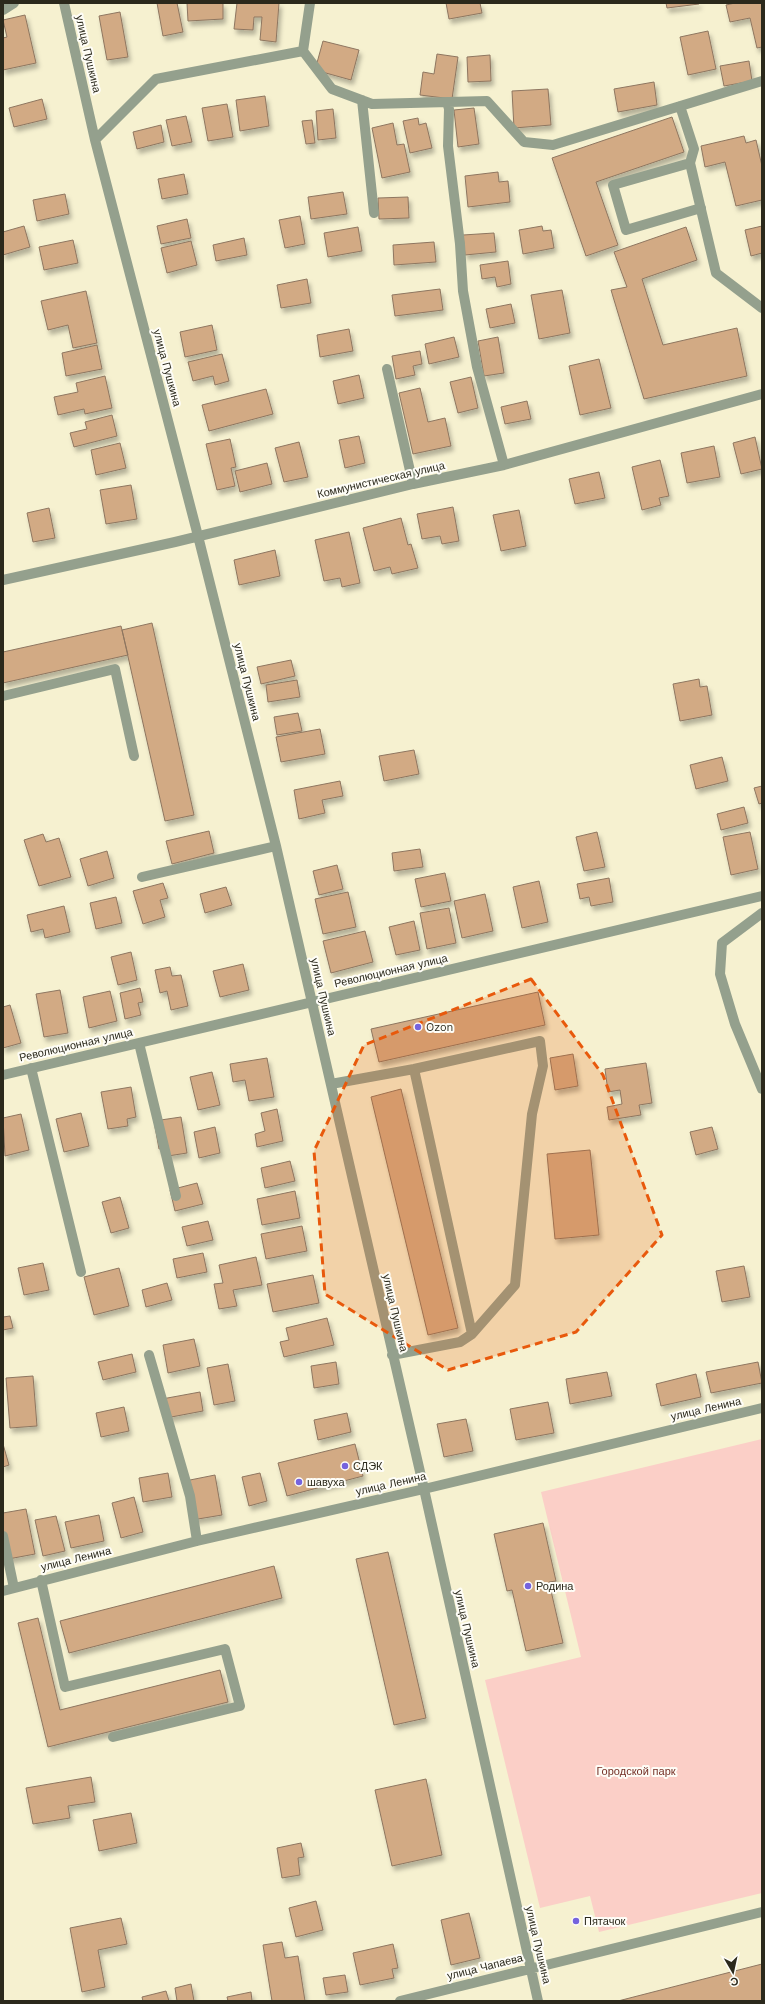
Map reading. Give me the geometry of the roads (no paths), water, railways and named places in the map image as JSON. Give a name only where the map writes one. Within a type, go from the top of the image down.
[{"type":"street","points":[[3,10],[14,3]]},
{"type":"street","name":"улица Пушкина","points":[[64,3],[95,140],[198,536],[276,846],[424,1489],[538,2001]]},
{"type":"street","points":[[310,3],[303,51],[332,89],[372,104],[487,101],[524,142],[553,145],[762,81]]},
{"type":"street","points":[[95,140],[156,79],[303,51]]},
{"type":"street","points":[[362,100],[374,213]]},
{"type":"street","points":[[447,102],[449,109],[448,146],[460,244],[463,291],[477,368],[504,465]]},
{"type":"street","points":[[680,106],[694,149],[690,163],[716,273],[762,308]]},
{"type":"street","points":[[690,163],[613,185],[626,230],[701,208]]},
{"type":"street","points":[[387,369],[413,484]]},
{"type":"street","name":"Коммунистическая улица","points":[[3,580],[198,536],[413,484],[504,465],[762,394]]},
{"type":"street","points":[[3,696],[115,669],[134,756]]},
{"type":"street","points":[[142,877],[276,846]]},
{"type":"street","name":"Революционная улица","points":[[3,1075],[762,896]]},
{"type":"street","points":[[762,913],[722,943],[720,974],[735,1024],[762,1089]]},
{"type":"street","points":[[331,1084],[414,1069],[540,1041],[543,1066],[532,1114],[515,1285],[472,1334],[460,1342],[392,1355]]},
{"type":"street","points":[[139,1043],[176,1196]]},
{"type":"street","points":[[31,1068],[81,1272]]},
{"type":"street","points":[[414,1069],[472,1334]]},
{"type":"street","points":[[150,1355],[190,1496],[197,1541]]},
{"type":"street","name":"улица Ленина","points":[[3,1591],[197,1541],[424,1489],[762,1408]]},
{"type":"street","points":[[3,1536],[14,1588]]},
{"type":"street","points":[[41,1580],[65,1687],[225,1649],[240,1706],[114,1737]]},
{"type":"street","name":"улица Чапаева","points":[[400,2001],[762,1912]]},
{"type":"place","name":"Ozon","points":[[418,1027]]},
{"type":"place","name":"СДЭК","points":[[345,1466]]},
{"type":"place","name":"шавуха","points":[[299,1482]]},
{"type":"place","name":"Родина","points":[[528,1586]]},
{"type":"place","name":"Пятачок","points":[[576,1921]]},
{"type":"park label","name":"Городской парк","points":[[636,1771]]}]
